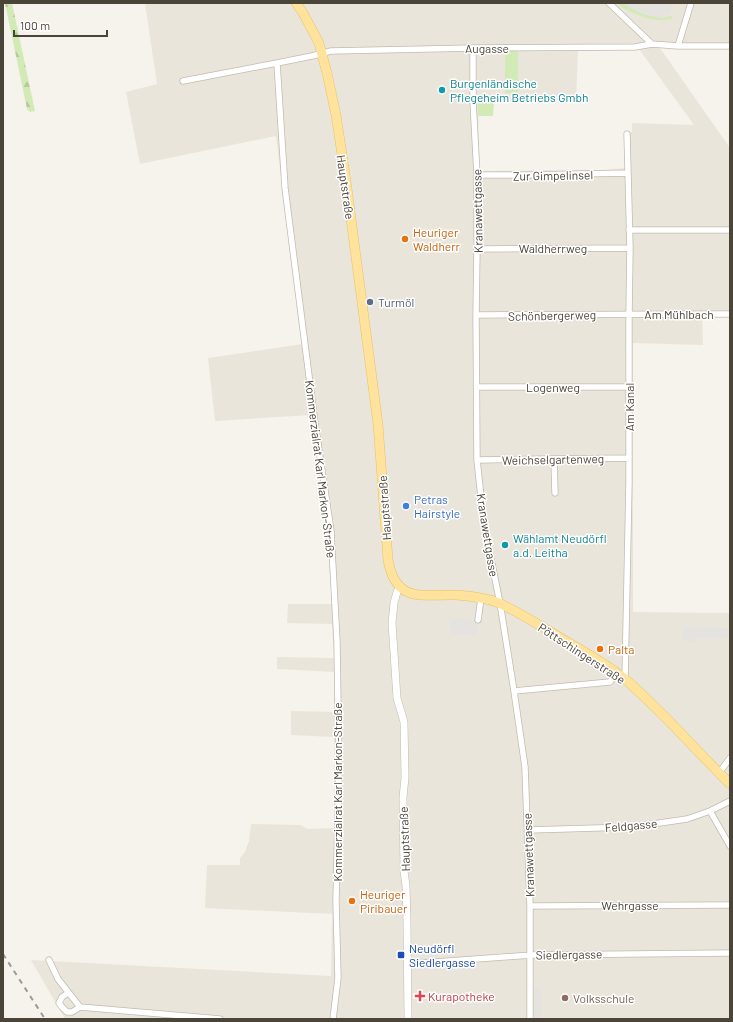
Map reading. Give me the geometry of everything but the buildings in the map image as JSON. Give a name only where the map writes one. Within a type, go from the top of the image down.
[{"type":"main road","name":"Hauptstraße","points":[[296,3],[319,43],[328,73],[336,115],[378,424],[388,560],[390,571],[400,587]]},
{"type":"main road","name":"Pöttschingerstraße","points":[[400,587],[420,595],[456,595],[481,598],[500,603],[520,613],[602,663],[625,679],[642,694],[730,784]]},
{"type":"street","points":[[609,3],[652,44]]},
{"type":"street","points":[[678,46],[691,3]]},
{"type":"street","name":"Augasse","points":[[322,54],[331,51],[634,47],[652,44],[678,46],[730,46]]},
{"type":"street","name":"Kranawettgasse","points":[[473,48],[473,101],[477,175],[477,460],[484,525],[500,603],[525,766],[531,955],[530,1019]]},
{"type":"street","points":[[183,81],[322,54]]},
{"type":"street","name":"Kommerzialrat Karl Markon-Straße","points":[[277,63],[285,188],[315,423],[331,531],[337,642],[339,772],[336,901],[338,978],[333,1019]]},
{"type":"street","name":"Am Kanal","points":[[625,679],[629,458],[630,248],[627,134]]},
{"type":"street","name":"Zur Gimpelinsel","points":[[477,175],[628,173]]},
{"type":"street","points":[[629,230],[730,230]]},
{"type":"street","name":"Waldherrweg","points":[[477,248],[630,248]]},
{"type":"street","name":"Am Mühlbach","points":[[629,314],[730,314]]},
{"type":"street","name":"Schönbergerweg","points":[[476,316],[629,314]]},
{"type":"street","name":"Logenweg","points":[[477,387],[629,386]]},
{"type":"street","name":"Weichselgartenweg","points":[[477,460],[629,458]]},
{"type":"street","points":[[554,459],[554,493]]},
{"type":"street","name":"Hauptstraße","points":[[400,587],[394,603],[392,623],[397,698],[404,722],[405,778],[403,797],[404,871],[406,886],[408,964],[408,1019]]},
{"type":"street","points":[[478,620],[481,598]]},
{"type":"street","points":[[514,691],[610,682],[616,672]]},
{"type":"street","points":[[719,773],[730,758]]},
{"type":"street","name":"Feldgasse","points":[[528,830],[632,826],[687,819],[710,811],[730,800]]},
{"type":"street","points":[[710,811],[730,846]]},
{"type":"street","name":"Wehrgasse","points":[[530,906],[730,905]]},
{"type":"street","name":"Siedlergasse","points":[[408,964],[531,955],[730,953]]},
{"type":"street","points":[[49,960],[58,979],[80,1007]]},
{"type":"street","points":[[68,993],[62,997],[59,1003],[67,1012],[72,1012],[80,1007],[220,1019]]},
{"type":"shaded area","points":[[145,3],[730,3],[730,48],[660,48],[730,148],[730,316],[702,317],[703,345],[633,343],[633,612],[730,613],[730,1019],[65,1019],[31,960],[331,976],[332,914],[205,908],[207,865],[240,865],[240,858],[245,852],[249,841],[251,824],[301,825],[307,829],[334,828],[334,737],[291,735],[291,711],[334,712],[335,672],[277,669],[277,657],[334,658],[332,624],[287,623],[288,604],[332,604],[326,513],[311,415],[215,421],[208,358],[303,344],[276,136],[140,164],[126,92],[157,84]],"holes":[[[639,49],[694,125],[632,123],[632,132],[626,132],[625,168],[606,170],[483,171],[479,168],[478,101],[576,101],[578,51]]]},
{"type":"shaded area","points":[[622,3],[674,3],[667,17],[661,18],[643,14]]},
{"type":"shaded area","points":[[451,618],[478,620],[477,635],[451,634]]},
{"type":"shaded area","points":[[683,627],[730,628],[730,639],[698,638],[697,641],[683,641]]},
{"type":"shaded area","points":[[394,894],[402,894],[403,918],[394,918]]},
{"type":"shaded area","points":[[534,989],[541,989],[541,1019],[534,1019]]},
{"type":"green space","points":[[5,3],[12,3],[35,111],[30,112],[27,109]]},
{"type":"green space","points":[[617,3],[622,3],[643,14],[661,18],[672,16],[672,19],[657,20],[644,17]]},
{"type":"green space","points":[[505,51],[518,51],[518,93],[505,93]]},
{"type":"green space","points":[[478,101],[494,101],[493,116],[478,116]]},
{"type":"railway","points":[[3,954],[45,1019]]},
{"type":"place","name":"Burgenländische Pflegeheim Betriebs Gmbh","points":[[442,90]]},
{"type":"place","name":"Heuriger Waldherr","points":[[405,239]]},
{"type":"place","name":"Turmöl","points":[[370,302]]},
{"type":"place","name":"Petras Hairstyle","points":[[406,506]]},
{"type":"place","name":"Wählamt Neudörfl a.d. Leitha","points":[[505,545]]},
{"type":"place","name":"Palta","points":[[600,649]]},
{"type":"place","name":"Heuriger Piribauer","points":[[352,901]]},
{"type":"place","name":"Neudörfl Siedlergasse","points":[[401,955]]},
{"type":"place","name":"Kurapotheke","points":[[420,996]]},
{"type":"place","name":"Volksschule","points":[[565,998]]}]
